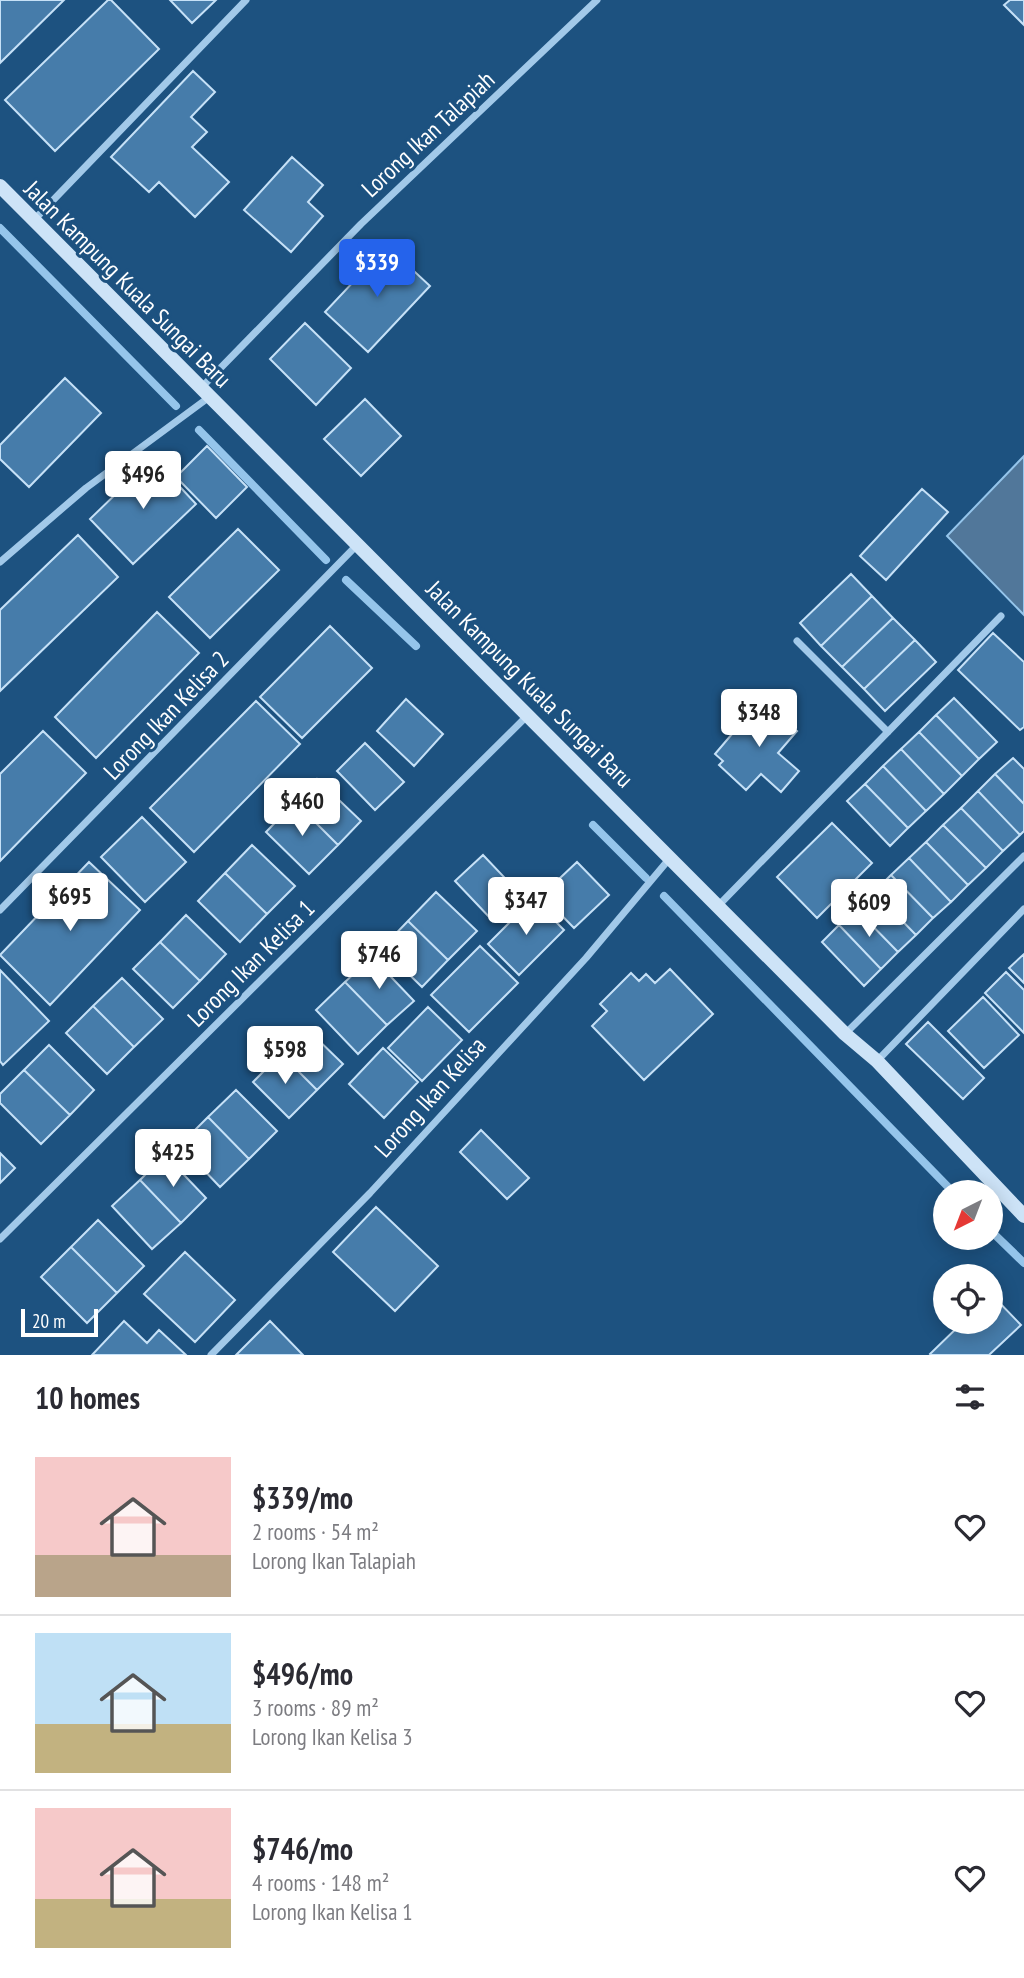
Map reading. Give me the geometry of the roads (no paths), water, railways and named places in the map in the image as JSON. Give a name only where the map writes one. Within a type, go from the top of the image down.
[{"type":"street","points":[[34,221],[246,0]]},
{"type":"street","name":"Lorong Ikan Talapiah","points":[[0,562],[86,488],[204,393],[360,224],[597,0]]},
{"type":"street","name":"Jalan Kampung Kuala Sungai Baru","points":[[0,186],[845,1034],[877,1061],[1024,1216]]},
{"type":"street","name":"Lorong Ikan Kelisa 2","points":[[0,911],[358,545]]},
{"type":"street","points":[[718,906],[1001,616]]},
{"type":"street","points":[[797,641],[888,732]]},
{"type":"street","name":"Lorong Ikan Kelisa 1","points":[[0,1239],[528,715]]},
{"type":"street","points":[[845,1034],[1024,856]]},
{"type":"street","name":"Lorong Ikan Kelisa","points":[[211,1355],[370,1193],[586,958],[671,858]]},
{"type":"street","points":[[877,1061],[1024,909]]},
{"type":"water","points":[[1024,456],[1024,615],[947,536]]},
{"type":"waterway","points":[[0,228],[176,406]]},
{"type":"waterway","points":[[199,430],[326,560]]},
{"type":"waterway","points":[[346,580],[416,646]]},
{"type":"waterway","points":[[593,825],[646,878]]},
{"type":"waterway","points":[[664,896],[941,1180]]},
{"type":"waterway","points":[[1003,1243],[1024,1263]]}]
